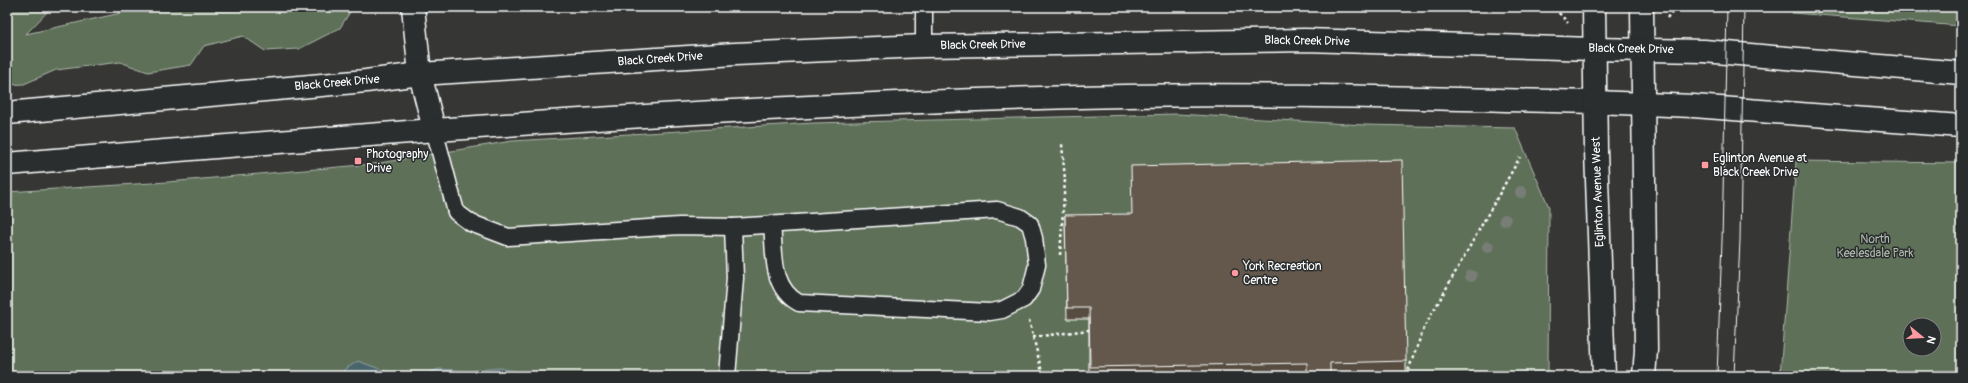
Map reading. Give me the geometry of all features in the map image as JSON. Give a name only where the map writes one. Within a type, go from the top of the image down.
[{"type":"main road","points":[[413,7],[420,74],[434,129]]},
{"type":"main road","name":"Eglinton Avenue West","points":[[1594,7],[1593,49],[1604,376]]},
{"type":"main road","points":[[1642,7],[1646,350],[1644,376]]},
{"type":"main road","name":"Black Creek Drive","points":[[7,112],[366,81],[420,74],[735,54],[924,46],[1305,40],[1704,51],[1961,73]]},
{"type":"main road","points":[[7,164],[434,129],[670,113],[915,102],[1125,96],[1248,96],[1595,102],[1961,126]]},
{"type":"lane","points":[[924,7],[924,46]]},
{"type":"lane","points":[[434,129],[456,212],[471,223],[489,231],[508,236],[680,226],[733,227],[772,224],[997,210],[1020,217],[1030,224],[1034,238],[1037,265],[1031,289],[1024,299],[1002,310],[990,312],[799,303],[789,297],[780,283],[777,274],[772,224]]},
{"type":"lane","points":[[728,369],[735,278],[733,227]]},
{"type":"path","points":[[1062,144],[1065,180]]},
{"type":"path","points":[[1406,376],[1424,328],[1520,158]]},
{"type":"path","points":[[1029,318],[1043,376]]},
{"type":"path","points":[[1033,337],[1089,330]]},
{"type":"green space","points":[[7,7],[52,7],[26,34],[121,13],[115,7],[353,7],[340,28],[299,49],[265,51],[243,36],[204,46],[191,65],[148,72],[120,62],[56,70],[24,84],[7,85]]},
{"type":"green space","points":[[1793,7],[1961,7],[1961,26],[1792,13]]},
{"type":"green space","points":[[1177,114],[1364,125],[1515,128],[1549,207],[1548,376],[7,376],[7,192],[168,182],[373,164],[512,141],[814,123]]},
{"type":"green space","name":"North Keelesdale Park","points":[[1796,161],[1961,163],[1961,376],[1780,376]]},
{"type":"water","points":[[358,361],[399,376],[342,376],[344,370]]},
{"type":"water","points":[[500,368],[538,376],[421,376],[439,369],[468,371]]},
{"type":"building","name":"York Recreation Centre","points":[[1402,160],[1406,361],[1330,363],[1330,376],[1307,376],[1307,363],[1090,367],[1089,308],[1067,308],[1065,215],[1132,214],[1131,166]]},
{"type":"tram line","points":[[1717,376],[1722,241],[1727,7]]},
{"type":"tram line","points":[[1734,376],[1740,240],[1744,7]]},
{"type":"place","name":"Photography Drive","points":[[358,161]]},
{"type":"place","name":"Eglinton Avenue at Black Creek Drive","points":[[1705,165]]},
{"type":"place","name":"York Recreation Centre","points":[[1235,273]]}]
